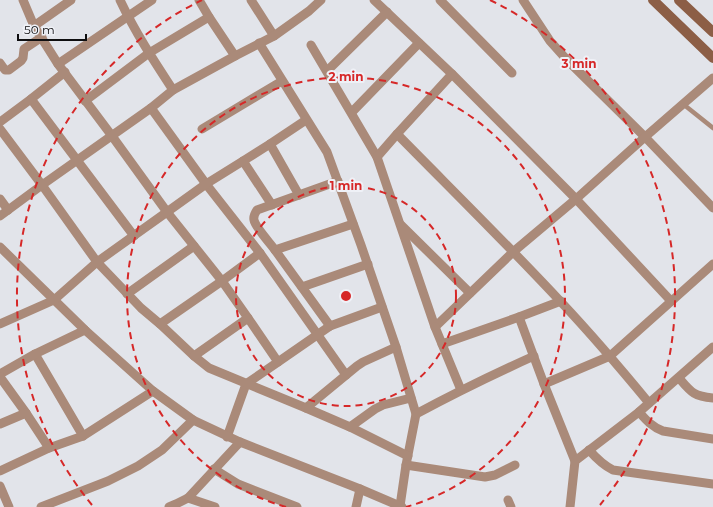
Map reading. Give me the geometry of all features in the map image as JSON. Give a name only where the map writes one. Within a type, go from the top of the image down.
[{"type":"main road","points":[[653,0],[713,58]]},
{"type":"main road","points":[[679,0],[713,32]]},
{"type":"street","points":[[23,0],[34,26],[58,64],[167,212],[222,281],[278,362]]},
{"type":"street","points":[[34,26],[71,0]]},
{"type":"street","points":[[120,0],[149,54],[173,90]]},
{"type":"street","points":[[58,64],[152,0]]},
{"type":"street","points":[[199,0],[235,56]]},
{"type":"street","points":[[251,0],[274,36]]},
{"type":"street","points":[[0,216],[76,160],[151,108],[173,90],[274,36],[309,11],[321,0]]},
{"type":"street","points":[[374,0],[452,74],[576,199],[671,302]]},
{"type":"street","points":[[440,0],[512,73]]},
{"type":"street","points":[[523,0],[546,36],[558,51],[645,137],[713,208]]},
{"type":"street","points":[[327,71],[387,12]]},
{"type":"street","points":[[85,101],[149,54],[209,17]]},
{"type":"street","points":[[0,63],[5,70],[9,70],[21,61],[23,58],[24,48],[42,37]]},
{"type":"street","points":[[0,247],[85,330],[152,391],[193,420],[227,437],[360,489],[401,507],[407,460],[416,414],[412,398],[368,264],[328,152],[306,120],[259,43]]},
{"type":"street","points":[[352,112],[419,43]]},
{"type":"street","points":[[311,45],[352,112],[377,157],[435,327],[462,390]]},
{"type":"street","points":[[0,122],[65,72]]},
{"type":"street","points":[[377,157],[452,74]]},
{"type":"street","points":[[435,327],[513,252],[576,199],[713,78]]},
{"type":"street","points":[[202,129],[282,81]]},
{"type":"street","points":[[31,99],[134,236]]},
{"type":"street","points":[[151,108],[206,184],[260,253],[346,375]]},
{"type":"street","points":[[0,324],[54,300],[97,262],[206,184],[306,120]]},
{"type":"street","points":[[0,129],[97,262],[141,308],[209,368],[350,427],[407,460],[485,477],[495,476],[515,465]]},
{"type":"street","points":[[397,134],[561,302],[610,356],[649,403]]},
{"type":"street","points":[[270,144],[299,195]]},
{"type":"street","points":[[243,161],[272,205]]},
{"type":"street","points":[[330,326],[276,250],[255,224],[254,218],[257,210],[338,181]]},
{"type":"street","points":[[0,199],[8,210]]},
{"type":"street","points":[[276,250],[353,224]]},
{"type":"street","points":[[400,224],[470,293]]},
{"type":"street","points":[[127,294],[194,246]]},
{"type":"street","points":[[160,324],[260,253]]},
{"type":"street","points":[[302,287],[368,264]]},
{"type":"street","points":[[544,384],[610,356],[713,264]]},
{"type":"street","points":[[442,344],[561,302]]},
{"type":"street","points":[[227,437],[246,384],[330,326],[382,307]]},
{"type":"street","points":[[520,317],[544,384],[575,461],[570,507]]},
{"type":"street","points":[[194,356],[248,318]]},
{"type":"street","points":[[0,374],[35,354],[85,330]]},
{"type":"street","points":[[306,408],[363,362],[396,347]]},
{"type":"street","points":[[575,461],[639,412],[713,347]]},
{"type":"street","points":[[35,354],[83,436]]},
{"type":"street","points":[[416,414],[498,372],[534,356]]},
{"type":"street","points":[[0,378],[26,413],[49,448]]},
{"type":"street","points":[[679,378],[690,391],[695,394],[713,398]]},
{"type":"street","points":[[0,471],[49,448],[83,436],[152,391]]},
{"type":"street","points":[[350,427],[383,405],[412,398]]},
{"type":"street","points":[[639,412],[656,429],[713,439]]},
{"type":"street","points":[[0,424],[26,413]]},
{"type":"street","points":[[41,507],[108,481],[138,466],[162,450],[193,420]]},
{"type":"street","points":[[174,506],[188,498],[240,442]]},
{"type":"street","points":[[589,450],[600,461],[613,470],[713,484]]},
{"type":"street","points":[[214,470],[238,484],[297,507]]},
{"type":"street","points":[[0,486],[10,507]]},
{"type":"street","points":[[356,507],[360,489]]},
{"type":"street","points":[[188,498],[215,507]]},
{"type":"lane","points":[[683,104],[713,128]]}]
